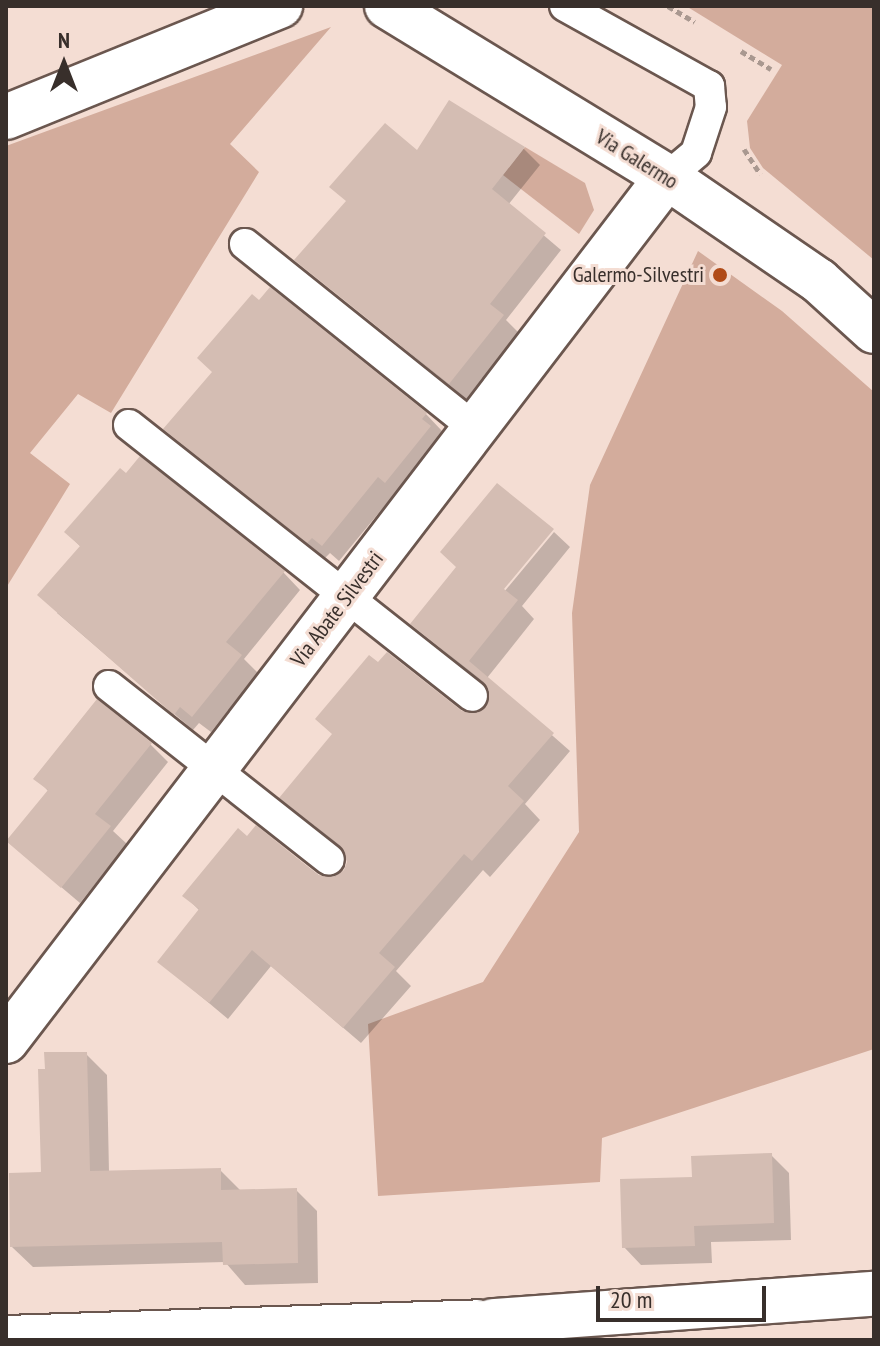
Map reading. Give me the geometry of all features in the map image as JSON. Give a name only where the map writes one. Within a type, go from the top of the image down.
[{"type":"street","points":[[6,117],[280,6]]},
{"type":"street","name":"Via Galermo","points":[[387,6],[667,177],[819,281],[874,331]]},
{"type":"street","name":"Via Abate Silvestri","points":[[6,1041],[667,177]]},
{"type":"street","points":[[6,1338],[486,1321],[874,1294]]},
{"type":"lane","points":[[565,6],[709,86],[711,107],[696,153],[667,177]]},
{"type":"lane","points":[[245,244],[475,428]]},
{"type":"lane","points":[[129,425],[472,696]]},
{"type":"lane","points":[[109,686],[329,860]]},
{"type":"path","points":[[744,140],[752,164],[771,183]]},
{"type":"shaded area","points":[[686,6],[874,6],[874,260],[763,168],[750,148],[747,121],[782,65]]},
{"type":"shaded area","points":[[331,27],[230,144],[259,172],[111,413],[78,394],[30,453],[70,484],[6,588],[6,146]]},
{"type":"shaded area","points":[[525,147],[585,183],[594,210],[579,234],[503,175]]},
{"type":"shaded area","points":[[698,251],[782,311],[874,392],[874,1049],[602,1138],[600,1182],[378,1196],[368,1024],[483,982],[579,832],[572,613],[590,485]]},
{"type":"building","points":[[449,100],[525,147],[492,189],[546,233],[490,304],[504,315],[449,384],[294,260],[346,201],[329,187],[385,123],[417,150]]},
{"type":"building","points":[[270,287],[427,413],[422,419],[431,426],[385,483],[378,477],[322,546],[312,538],[307,543],[163,429],[212,372],[197,358],[252,294],[259,300]]},
{"type":"building","points":[[140,456],[285,571],[226,642],[242,655],[192,717],[180,707],[174,715],[37,595],[80,546],[64,532],[120,468],[126,473]]},
{"type":"building","points":[[497,483],[554,529],[504,589],[518,600],[469,661],[554,733],[508,786],[524,801],[472,861],[464,854],[379,953],[395,967],[343,1028],[252,950],[209,1003],[157,962],[199,909],[182,896],[238,828],[247,836],[256,825],[318,875],[335,877],[344,870],[347,862],[341,846],[279,798],[332,734],[315,719],[369,655],[378,662],[387,652],[462,711],[478,713],[487,706],[489,690],[484,682],[410,624],[456,567],[440,552]]},
{"type":"building","points":[[97,699],[152,743],[95,814],[111,826],[61,888],[6,841],[48,790],[33,779]]},
{"type":"building","points":[[44,1052],[87,1052],[90,1171],[221,1168],[221,1190],[297,1188],[298,1263],[223,1265],[222,1242],[10,1247],[9,1173],[41,1172],[38,1069],[45,1069]]},
{"type":"building","points":[[772,1153],[774,1223],[694,1226],[695,1246],[622,1248],[620,1179],[692,1177],[691,1156]]},
{"type":"place","name":"Galermo-Silvestri","points":[[720,275]]}]
